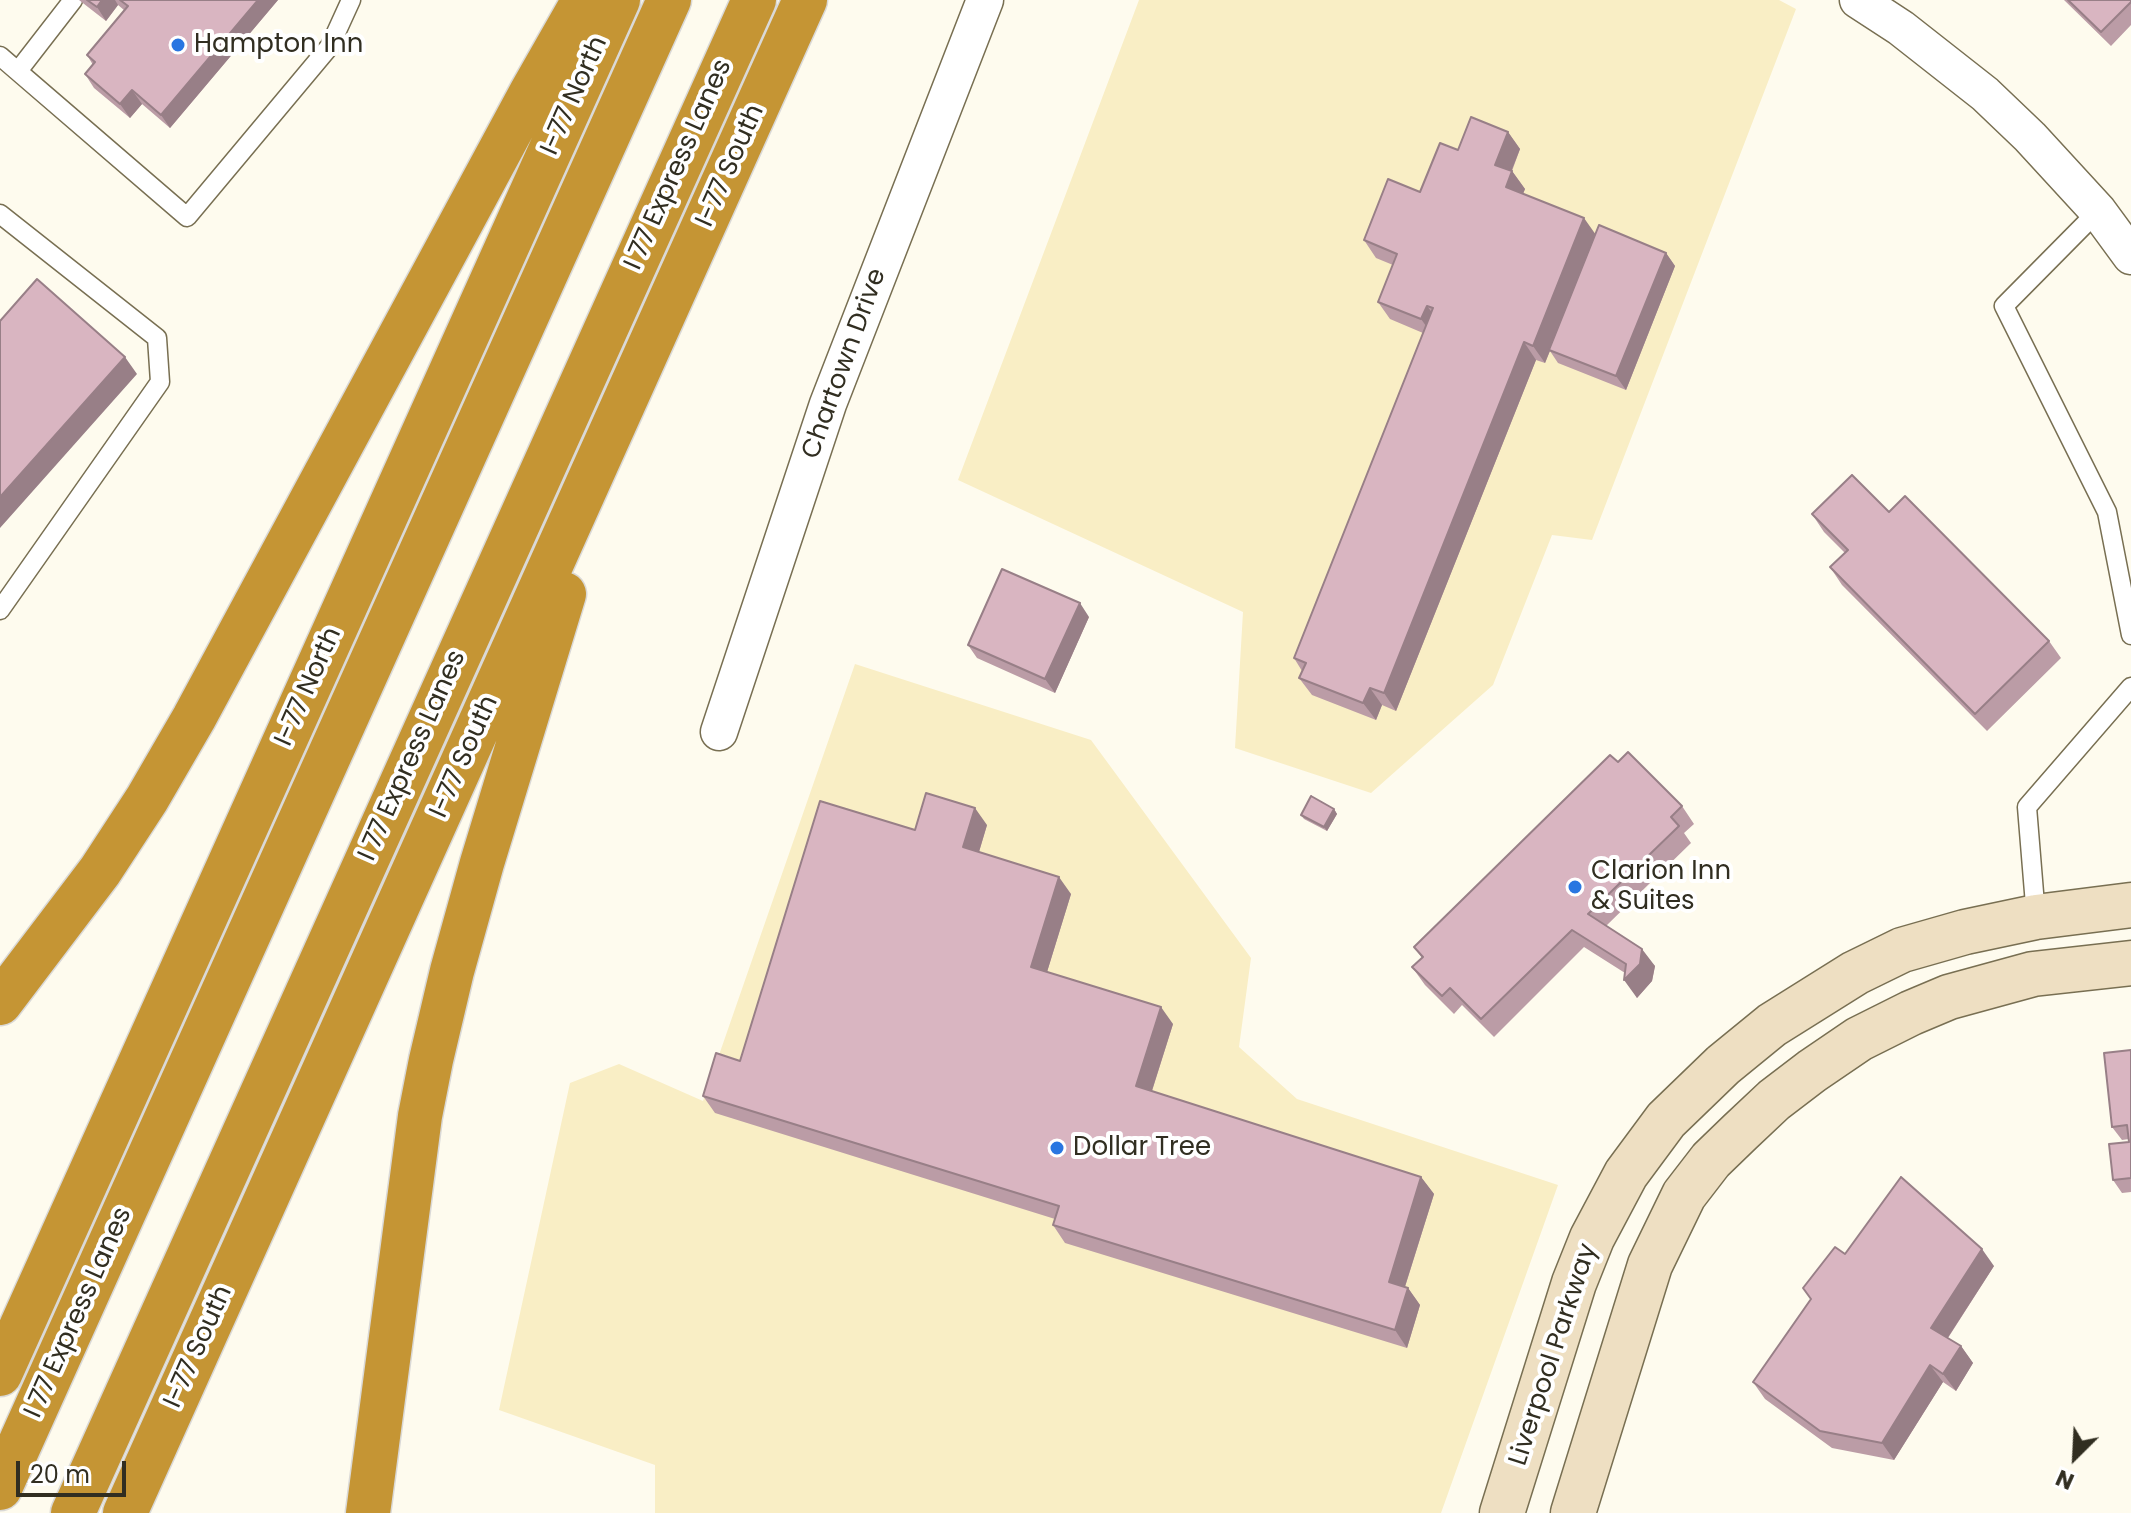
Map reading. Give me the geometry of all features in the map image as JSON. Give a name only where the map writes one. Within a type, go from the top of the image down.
[{"type":"highway","points":[[0,1003],[100,871],[147,799],[584,0]]},
{"type":"highway","name":"I-77 North","points":[[0,1374],[618,0]]},
{"type":"highway","name":"I 77 Express Lanes","points":[[0,1488],[669,0]]},
{"type":"highway","name":"I 77 Express Lanes","points":[[73,1513],[754,0]]},
{"type":"highway","name":"I-77 South","points":[[125,1513],[805,0]]},
{"type":"highway","points":[[368,1513],[418,1130],[431,1060],[482,863],[619,415]]},
{"type":"street","name":"Chartown Drive","points":[[719,732],[828,404],[985,0]]},
{"type":"street","points":[[1858,0],[1901,28],[1985,94],[2030,137],[2098,211],[2131,256]]},
{"type":"street","name":"Liverpool Parkway","points":[[1502,1513],[1574,1283],[1592,1238],[1626,1174],[1666,1120],[1723,1065],[1772,1025],[1855,973],[1902,950],[1965,932],[2036,917],[2131,905]]},
{"type":"street","points":[[1573,1513],[1650,1265],[1684,1195],[1711,1160],[1774,1100],[1812,1071],[1859,1039],[1911,1013],[1949,997],[2033,974],[2131,963]]},
{"type":"lane","points":[[18,71],[73,0]]},
{"type":"lane","points":[[0,56],[187,217],[330,46],[351,0]]},
{"type":"lane","points":[[2098,211],[2004,306],[2123,546],[2131,635]]},
{"type":"lane","points":[[0,239],[6,219],[157,338],[160,382],[0,610]]},
{"type":"lane","points":[[2036,917],[2027,807],[2131,687]]},
{"type":"shaded area","points":[[1139,0],[1779,0],[1796,9],[1592,540],[1552,535],[1493,685],[1371,793],[1235,748],[1243,612],[958,480]]},
{"type":"shaded area","points":[[855,664],[1091,740],[1251,958],[1239,1047],[1297,1099],[1558,1185],[1441,1513],[655,1513],[655,1465],[499,1410],[570,1083],[619,1064],[703,1101]]},
{"type":"building","points":[[87,0],[102,0],[97,7]]},
{"type":"building","name":"Hampton Inn","points":[[120,0],[258,0],[161,115],[132,90],[120,104],[85,74],[95,62],[87,55],[128,6]]},
{"type":"building","points":[[2068,0],[2131,0],[2131,2],[2101,32]]},
{"type":"building","points":[[1471,117],[1508,132],[1495,165],[1512,171],[1506,187],[1584,218],[1533,346],[1524,342],[1384,693],[1370,688],[1363,703],[1299,678],[1306,663],[1294,658],[1433,308],[1427,306],[1421,319],[1378,302],[1397,254],[1364,240],[1388,179],[1420,192],[1440,143],[1458,150]]},
{"type":"building","points":[[1599,225],[1666,253],[1616,376],[1549,350]]},
{"type":"building","points":[[37,279],[125,357],[0,497],[0,321]]},
{"type":"building","points":[[1852,475],[1889,512],[1905,496],[2049,641],[1975,714],[1830,567],[1848,550],[1812,514]]},
{"type":"building","points":[[1002,569],[1080,603],[1045,679],[968,645]]},
{"type":"building","name":"Clarion Inn & Suites","points":[[1628,752],[1682,806],[1671,817],[1679,826],[1588,914],[1642,949],[1640,964],[1624,980],[1626,964],[1572,930],[1481,1019],[1450,988],[1442,996],[1412,967],[1423,957],[1414,947],[1610,755],[1618,762]]},
{"type":"building","points":[[926,793],[975,808],[963,847],[1059,877],[1031,967],[1161,1007],[1136,1086],[1421,1177],[1389,1282],[1408,1288],[1395,1330],[1053,1225],[1059,1206],[703,1096],[716,1053],[740,1061],[820,801],[915,830]]},
{"type":"building","points":[[1311,796],[1334,809],[1324,827],[1301,815]]},
{"type":"building","points":[[2131,1050],[2131,1178],[2113,1180],[2109,1144],[2129,1142],[2127,1125],[2112,1127],[2104,1053]]},
{"type":"building","points":[[1901,1177],[1982,1249],[1931,1328],[1961,1346],[1943,1374],[1930,1365],[1882,1443],[1820,1431],[1753,1382],[1811,1299],[1803,1288],[1835,1247],[1845,1254]]},
{"type":"place","name":"Hampton Inn","points":[[178,45]]},
{"type":"place","name":"Clarion Inn & Suites","points":[[1575,887]]},
{"type":"place","name":"Dollar Tree","points":[[1057,1148]]}]
